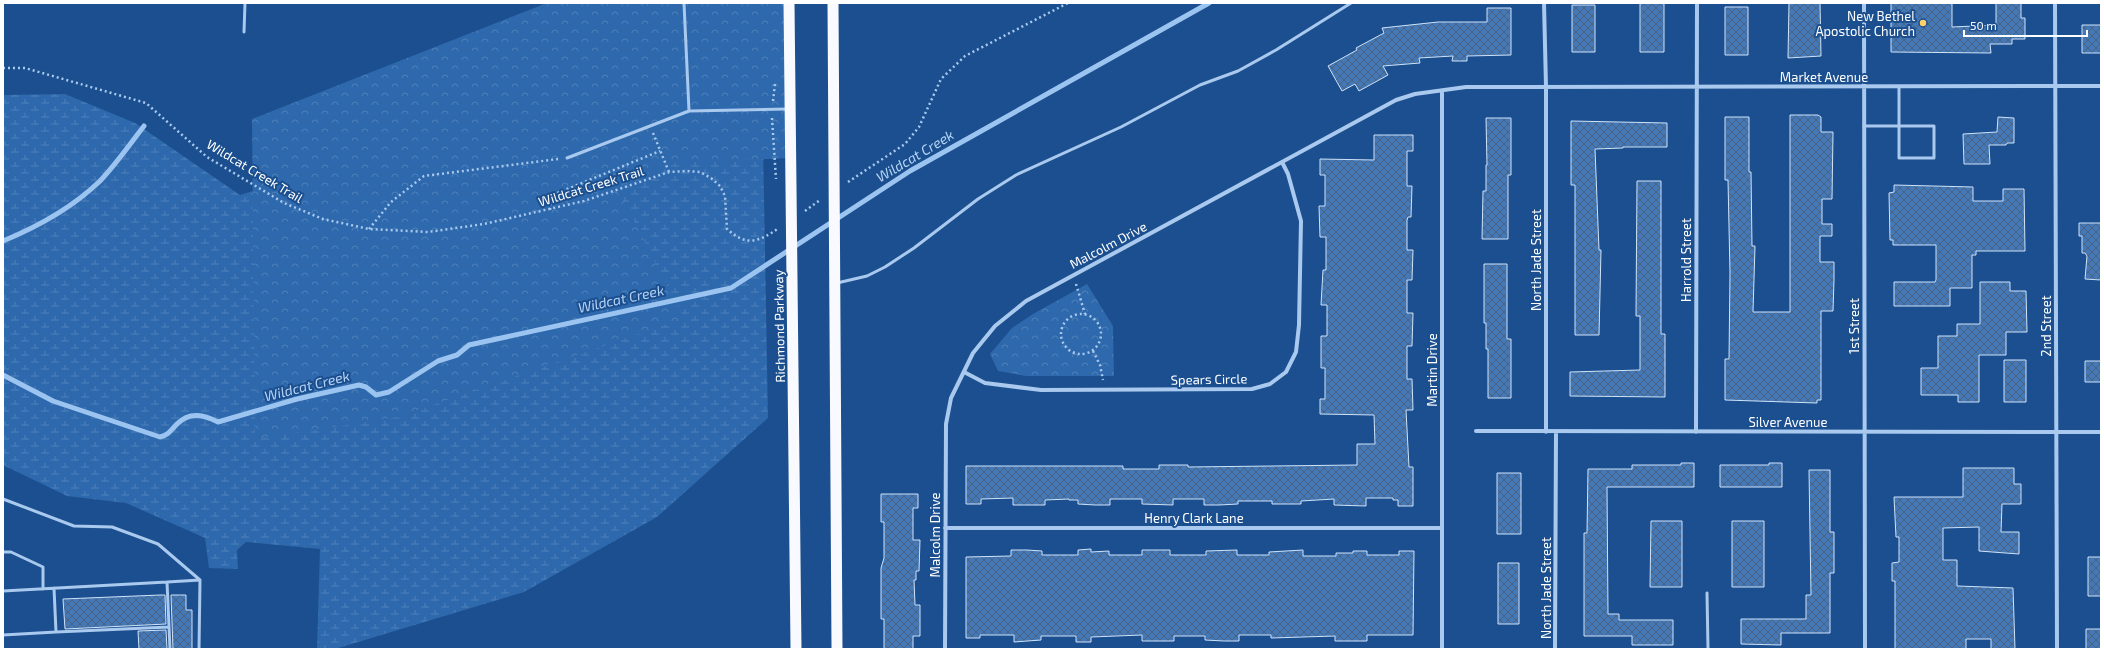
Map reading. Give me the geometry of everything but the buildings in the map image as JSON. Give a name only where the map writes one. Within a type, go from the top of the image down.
[{"type":"highway","name":"Richmond Parkway","points":[[789,3],[794,295],[796,649]]},
{"type":"highway","points":[[833,3],[837,649]]},
{"type":"street","name":"North Jade Street","points":[[1544,3],[1546,87],[1546,432]]},
{"type":"street","name":"Harrold Street","points":[[1696,432],[1697,3]]},
{"type":"street","name":"1st Street","points":[[1864,3],[1865,649]]},
{"type":"street","name":"2nd Street","points":[[2055,3],[2057,649]]},
{"type":"street","name":"Market Avenue","points":[[1546,87],[2101,86]]},
{"type":"street","name":"Malcolm Drive","points":[[945,649],[946,424],[951,398],[973,353],[995,326],[1026,301],[1396,100],[1415,94],[1466,87],[1546,87]]},
{"type":"street","name":"Martin Drive","points":[[1442,91],[1442,649]]},
{"type":"street","name":"Spears Circle","points":[[964,372],[985,383],[1014,388],[1105,390],[1252,389],[1270,384],[1286,372],[1296,352],[1299,325],[1301,221],[1288,174],[1282,162]]},
{"type":"street","name":"Silver Avenue","points":[[1476,431],[2101,432]]},
{"type":"street","name":"North Jade Street","points":[[1556,432],[1556,649]]},
{"type":"street","name":"Henry Clark Lane","points":[[946,528],[1442,528]]},
{"type":"lane","points":[[244,32],[245,3]]},
{"type":"lane","points":[[684,3],[689,110]]},
{"type":"lane","points":[[835,279],[867,276],[885,267],[914,248],[978,199],[1016,175],[1121,128],[1200,85],[1238,71],[1276,50],[1351,3]]},
{"type":"lane","points":[[1864,126],[1900,126],[1934,126],[1934,158],[1899,158],[1900,126],[1899,86]]},
{"type":"lane","points":[[567,158],[689,110],[790,110]]},
{"type":"lane","points":[[3,499],[74,526],[112,527],[158,544],[200,580]]},
{"type":"lane","points":[[3,552],[11,552],[43,567],[43,589]]},
{"type":"lane","points":[[3,591],[200,580]]},
{"type":"lane","points":[[199,649],[200,580]]},
{"type":"lane","points":[[167,582],[170,649]]},
{"type":"lane","points":[[54,588],[56,632]]},
{"type":"lane","points":[[1706,593],[1708,649]]},
{"type":"lane","points":[[3,635],[169,627]]},
{"type":"path","points":[[847,182],[905,144],[919,127],[940,79],[965,56],[1068,3]]},
{"type":"path","name":"Wildcat Creek Trail","points":[[3,68],[25,68],[146,103],[207,157],[284,203],[323,219],[369,229],[428,232],[484,224],[584,201],[669,172],[700,172],[711,178],[720,186],[725,196],[727,229],[736,237],[745,241],[756,241],[766,237],[784,225]]},
{"type":"path","points":[[650,126],[669,172]]},
{"type":"path","points":[[550,210],[551,198],[555,194],[660,151]]},
{"type":"path","points":[[369,229],[391,202],[424,176],[541,160],[567,158]]},
{"type":"path","points":[[803,212],[822,199]]},
{"type":"path","points":[[1072,276],[1085,314]]},
{"type":"path","points":[[1085,314],[1092,316],[1101,327],[1101,340],[1093,351],[1086,354],[1072,352],[1062,342],[1061,335],[1065,322],[1070,317],[1085,314]]},
{"type":"path","points":[[1093,351],[1100,365],[1105,390]]},
{"type":"green space","points":[[547,3],[790,3],[792,158],[666,163],[618,190],[684,318],[398,417],[255,439],[252,119]]},
{"type":"green space","points":[[761,34],[768,418],[657,517],[524,592],[335,649],[317,649],[320,549],[246,542],[237,550],[238,569],[209,568],[205,538],[126,503],[67,496],[3,465],[3,95],[65,94],[135,123],[240,195]]},
{"type":"green space","points":[[1087,284],[1113,326],[1114,376],[1026,376],[998,371],[990,354],[1012,328],[1033,314]]},
{"type":"waterway","name":"Wildcat Creek","points":[[3,375],[53,401],[160,437],[168,434],[182,420],[192,416],[202,416],[218,422],[297,399],[359,385],[366,387],[376,395],[389,392],[438,361],[457,355],[469,345],[731,288],[910,171],[1209,3]]},
{"type":"waterway","points":[[3,241],[54,216],[78,199],[100,181],[112,168],[144,126]]},
{"type":"place","name":"New Bethel Apostolic Church","points":[[1923,23]]}]
